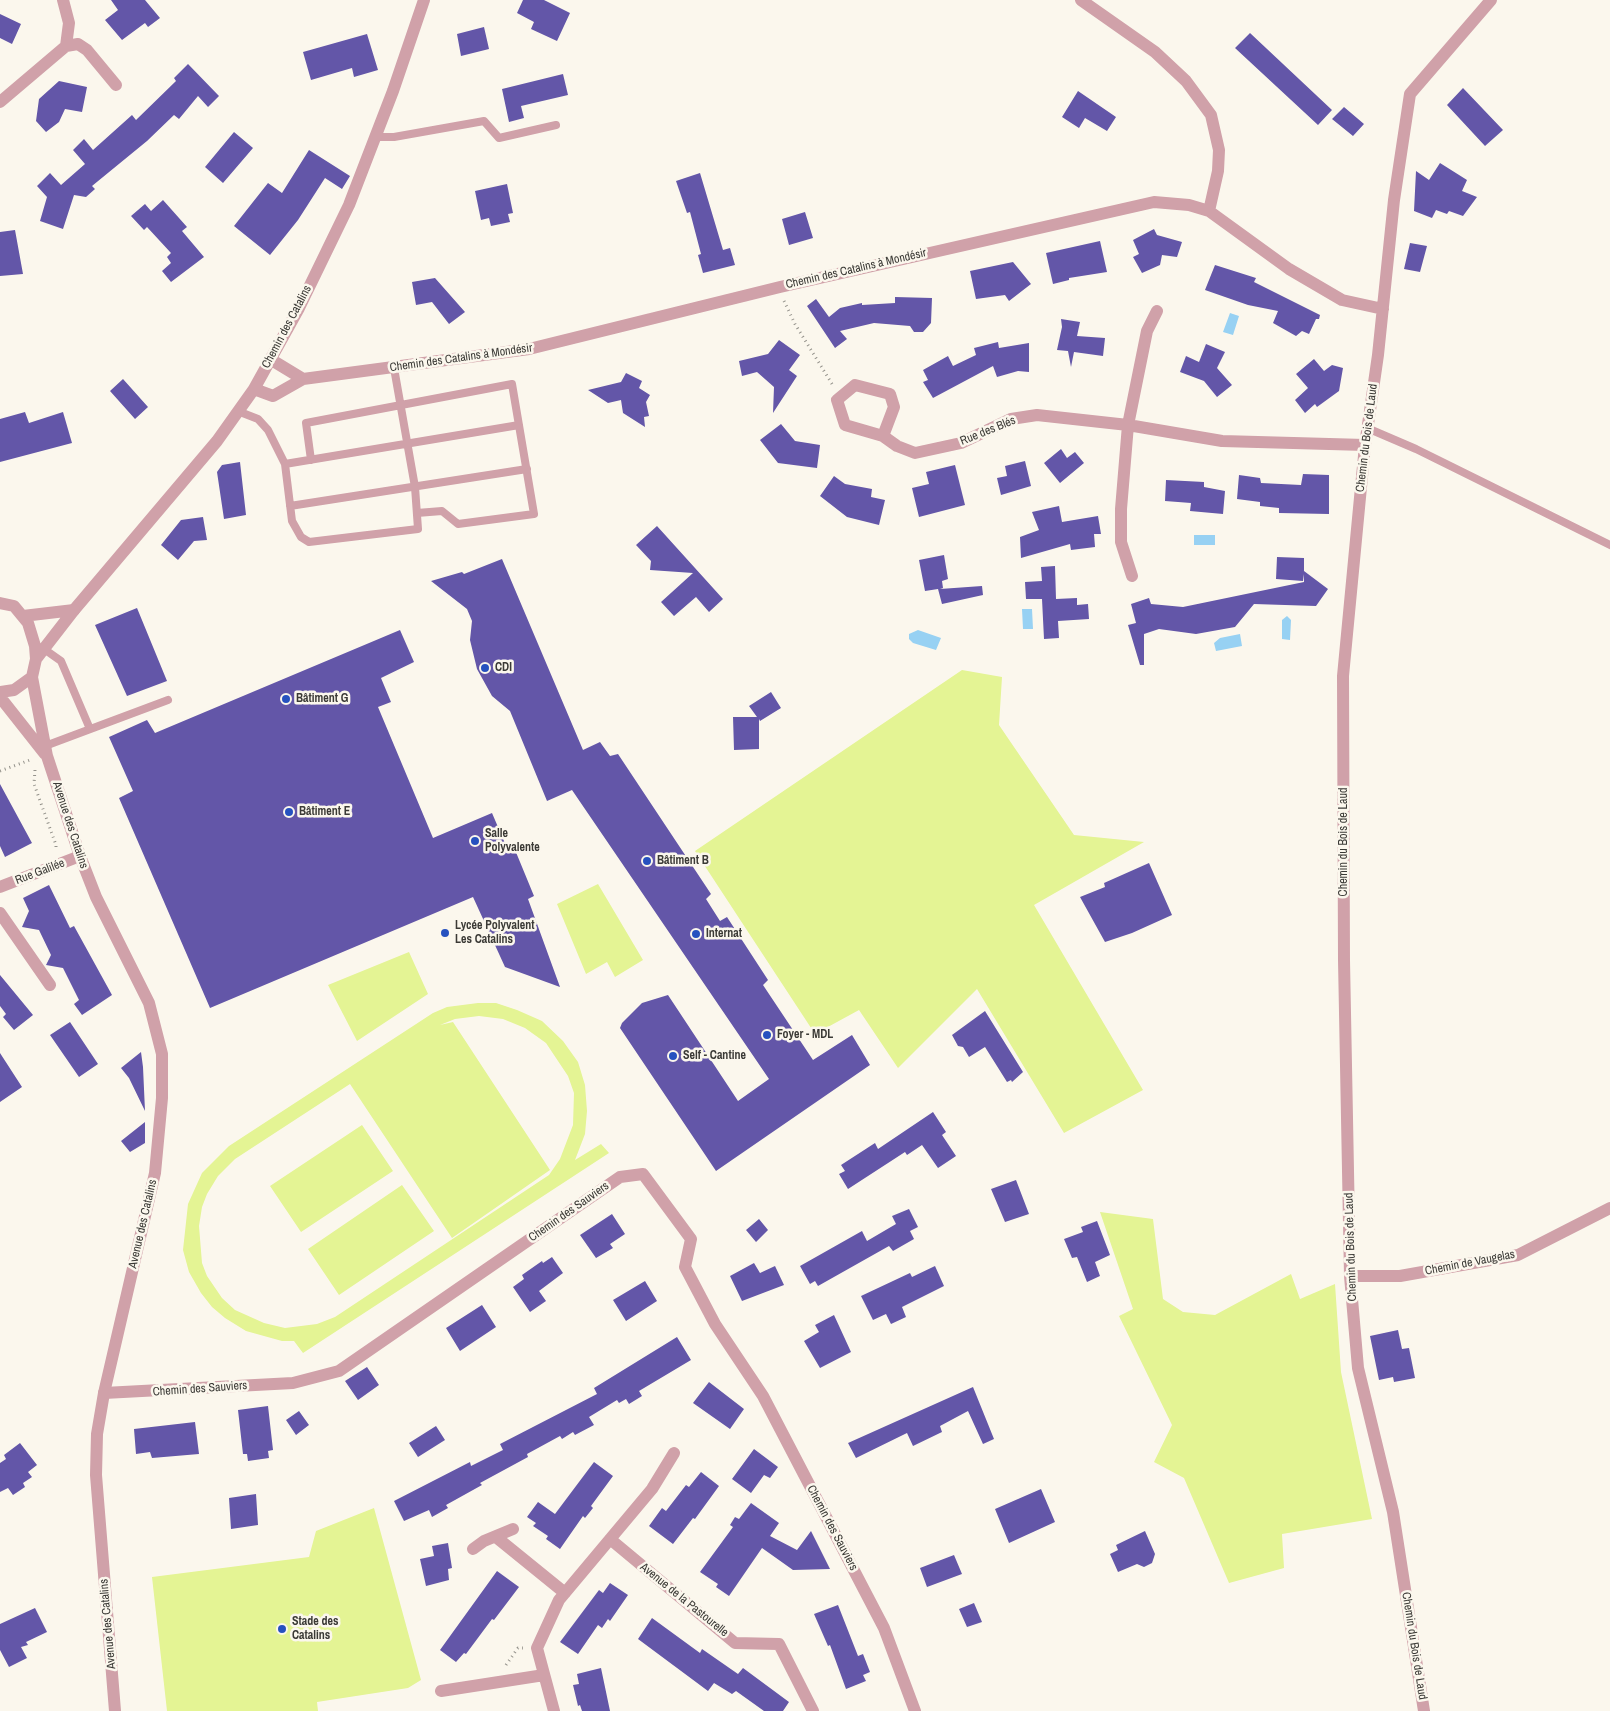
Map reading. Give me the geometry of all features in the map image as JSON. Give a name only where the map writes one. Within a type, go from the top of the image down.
[{"type":"street","points":[[63,0],[69,23],[66,46]]},
{"type":"street","name":"Chemin des Catalins","points":[[74,610],[240,412],[254,389],[299,308],[349,205],[424,0]]},
{"type":"street","points":[[1081,0],[1155,52],[1186,81],[1211,115],[1219,150],[1218,171],[1209,211]]},
{"type":"street","name":"Chemin du Bois de Laud","points":[[1424,1711],[1393,1512],[1358,1368],[1350,1276],[1344,960],[1343,676],[1365,445],[1394,200],[1410,94],[1491,0]]},
{"type":"street","points":[[0,102],[66,46],[78,44],[87,50],[116,85]]},
{"type":"street","name":"Chemin des Catalins à Mondésir","points":[[254,389],[273,396],[304,379],[529,349],[780,287],[1154,202],[1189,205],[1209,211],[1290,269],[1342,300],[1382,309]]},
{"type":"street","points":[[1132,576],[1121,542],[1121,509],[1128,425],[1147,331],[1157,311]]},
{"type":"street","points":[[270,359],[304,379]]},
{"type":"street","points":[[843,396],[855,385],[890,394],[894,407],[883,436]]},
{"type":"street","name":"Rue des Blés","points":[[843,396],[837,400],[845,425],[883,436],[897,446],[915,453],[961,443],[1011,420],[1037,416],[1128,425],[1222,440],[1365,445]]},
{"type":"street","points":[[0,592],[3,603],[14,606],[23,616],[40,654]]},
{"type":"street","points":[[23,616],[74,610]]},
{"type":"street","points":[[0,692],[14,690],[32,677],[40,654],[74,610]]},
{"type":"street","name":"Avenue des Catalins","points":[[32,677],[46,751],[80,856],[96,897],[149,1003],[162,1054],[162,1098],[155,1173],[104,1393],[97,1434],[96,1475],[115,1711]]},
{"type":"street","name":"Avenue des Catalins","points":[[0,697],[46,751]]},
{"type":"street","name":"Rue Galilée","points":[[0,888],[80,856]]},
{"type":"street","points":[[0,913],[50,985]]},
{"type":"street","name":"Chemin des Sauviers","points":[[104,1393],[293,1383],[339,1371],[620,1177],[643,1174],[691,1239],[685,1267],[715,1324],[763,1396],[884,1628],[915,1711]]},
{"type":"street","name":"Chemin de Vaugelas","points":[[1350,1276],[1400,1276],[1518,1255],[1610,1208]]},
{"type":"street","points":[[554,1711],[537,1648],[559,1600],[652,1489],[674,1453]]},
{"type":"street","points":[[473,1549],[484,1541],[513,1529]]},
{"type":"street","points":[[496,1537],[565,1593]]},
{"type":"street","name":"Avenue de la Pastourelle","points":[[610,1539],[735,1642],[779,1644],[813,1711]]},
{"type":"street","points":[[441,1691],[544,1675]]},
{"type":"lane","points":[[375,137],[394,138],[484,121],[499,138],[556,124]]},
{"type":"lane","points":[[240,412],[258,419],[268,430],[285,464],[292,521],[301,537],[309,542],[418,529],[415,487],[406,445],[394,368]]},
{"type":"lane","points":[[311,460],[306,423],[512,384],[534,514],[458,524],[442,511],[417,513]]},
{"type":"lane","points":[[285,464],[519,425]]},
{"type":"lane","points":[[1367,428],[1416,448],[1610,545]]},
{"type":"lane","points":[[290,506],[527,469]]},
{"type":"lane","points":[[40,654],[61,661],[90,729]]},
{"type":"lane","points":[[46,751],[90,729],[168,700]]},
{"type":"path","points":[[780,287],[795,324],[834,387],[843,396]]},
{"type":"path","points":[[0,771],[30,760],[35,770],[34,784],[56,845],[56,850],[48,853]]},
{"type":"path","points":[[494,1683],[518,1648],[537,1648]]},
{"type":"green space","points":[[962,670],[1002,677],[999,725],[1074,835],[1144,842],[1034,905],[1143,1090],[1064,1133],[977,989],[898,1068],[859,1010],[815,1034],[695,851]]},
{"type":"green space","points":[[598,884],[643,960],[615,977],[607,962],[586,974],[557,904]]},
{"type":"green space","points":[[409,952],[428,994],[357,1041],[328,985]]},
{"type":"green space","points":[[496,1003],[542,1021],[563,1041],[578,1062],[585,1085],[587,1111],[585,1134],[575,1160],[601,1144],[609,1153],[303,1353],[294,1341],[282,1341],[246,1331],[225,1318],[212,1307],[201,1293],[189,1272],[183,1250],[188,1204],[202,1173],[229,1146],[433,1013],[447,1007]],"holes":[[[479,1016],[503,1019],[525,1028],[546,1043],[568,1076],[574,1093],[573,1125],[560,1159],[549,1175],[335,1317],[317,1324],[285,1328],[264,1323],[235,1310],[222,1298],[207,1276],[202,1263],[199,1226],[202,1207],[207,1194],[218,1176],[235,1159],[350,1084],[452,1238],[550,1170],[453,1022],[440,1025],[455,1019]]]},
{"type":"green space","points":[[362,1125],[393,1171],[301,1232],[270,1186]]},
{"type":"green space","points":[[402,1185],[434,1231],[339,1295],[308,1249]]},
{"type":"green space","points":[[1100,1212],[1153,1219],[1163,1299],[1183,1312],[1215,1315],[1291,1274],[1300,1299],[1335,1284],[1341,1372],[1372,1519],[1282,1534],[1284,1568],[1229,1583],[1184,1478],[1154,1462],[1172,1425],[1119,1316],[1133,1309]]},
{"type":"green space","name":"Stade des Catalins","points":[[374,1508],[421,1680],[408,1688],[317,1702],[318,1711],[167,1711],[152,1577],[309,1557],[316,1531]]},
{"type":"water","points":[[1230,313],[1239,316],[1233,335],[1223,332]]},
{"type":"water","points":[[1194,535],[1215,535],[1215,545],[1194,545]]},
{"type":"water","points":[[1022,609],[1032,609],[1033,629],[1023,629]]},
{"type":"water","points":[[1287,616],[1291,620],[1290,640],[1282,639],[1282,620]]},
{"type":"water","points":[[918,630],[941,638],[936,650],[913,643],[909,639],[909,634]]},
{"type":"water","points":[[1240,634],[1242,646],[1216,651],[1214,643],[1220,638]]},
{"type":"building","points":[[111,0],[145,0],[160,18],[148,27],[145,23],[122,40],[105,20],[118,10]]},
{"type":"building","points":[[523,0],[544,0],[570,13],[557,41],[531,29],[534,22],[517,13]]},
{"type":"building","points":[[0,14],[21,24],[12,44],[0,38]]},
{"type":"building","points":[[484,27],[489,49],[461,56],[457,34]]},
{"type":"building","points":[[1250,33],[1332,110],[1318,125],[1235,48]]},
{"type":"building","points":[[367,34],[378,70],[354,77],[352,68],[311,80],[303,52]]},
{"type":"building","points":[[188,64],[219,96],[208,107],[198,96],[179,119],[174,115],[147,141],[92,186],[95,189],[86,197],[74,195],[63,229],[40,221],[47,197],[37,186],[50,173],[61,185],[85,164],[73,150],[84,139],[93,150],[132,115],[136,120],[176,81],[174,78]]},
{"type":"building","points":[[563,74],[568,95],[521,106],[524,118],[509,122],[502,89]]},
{"type":"building","points":[[59,81],[87,87],[82,112],[65,109],[59,122],[46,132],[36,121],[39,99]]},
{"type":"building","points":[[1463,88],[1503,130],[1485,146],[1447,105]]},
{"type":"building","points":[[1078,91],[1116,117],[1107,131],[1085,118],[1079,128],[1062,117]]},
{"type":"building","points":[[1344,107],[1364,124],[1353,136],[1332,119]]},
{"type":"building","points":[[234,132],[253,148],[223,183],[205,167]]},
{"type":"building","points":[[309,150],[350,176],[342,189],[325,178],[298,220],[270,255],[234,226],[268,183],[282,193]]},
{"type":"building","points":[[1440,163],[1467,180],[1462,191],[1477,197],[1463,216],[1449,211],[1447,214],[1436,210],[1432,218],[1414,211],[1416,171],[1429,180]]},
{"type":"building","points":[[700,173],[723,250],[730,248],[735,265],[703,273],[698,255],[701,254],[690,212],[687,213],[676,181]]},
{"type":"building","points":[[507,184],[513,213],[508,214],[510,222],[491,226],[489,218],[481,220],[475,191]]},
{"type":"building","points":[[163,200],[187,227],[182,231],[204,257],[171,282],[162,271],[171,263],[167,257],[171,253],[147,227],[144,230],[131,216],[145,204],[151,211]]},
{"type":"building","points":[[805,212],[813,238],[789,245],[782,219]]},
{"type":"building","points":[[1154,229],[1157,235],[1182,242],[1177,257],[1162,255],[1160,265],[1142,273],[1133,257],[1139,254],[1133,240]]},
{"type":"building","points":[[15,230],[23,274],[0,276],[0,232]]},
{"type":"building","points":[[1100,241],[1107,272],[1069,278],[1069,280],[1053,284],[1046,253]]},
{"type":"building","points":[[1410,243],[1427,246],[1420,272],[1404,269]]},
{"type":"building","points":[[1013,262],[1031,284],[1009,301],[1005,295],[976,299],[970,271]]},
{"type":"building","points":[[1215,265],[1256,278],[1254,282],[1320,315],[1319,319],[1316,319],[1309,334],[1302,331],[1296,336],[1273,323],[1278,311],[1248,305],[1205,290]]},
{"type":"building","points":[[435,278],[465,312],[449,324],[432,302],[416,305],[412,282]]},
{"type":"building","points":[[895,297],[932,298],[931,323],[923,332],[914,332],[910,326],[874,323],[840,331],[847,339],[835,348],[807,306],[816,299],[829,317],[840,308],[862,303],[862,305],[895,303]]},
{"type":"building","points":[[1061,319],[1080,322],[1077,336],[1105,338],[1103,356],[1074,352],[1071,367],[1068,351],[1057,350],[1062,327]]},
{"type":"building","points":[[779,340],[800,355],[789,370],[797,376],[773,413],[774,387],[757,372],[742,376],[739,361],[768,354]]},
{"type":"building","points":[[998,342],[999,348],[1029,343],[1029,372],[1018,371],[997,377],[993,366],[933,398],[923,382],[928,380],[923,370],[948,356],[953,366],[976,355],[974,348]]},
{"type":"building","points":[[1206,344],[1225,352],[1217,368],[1232,385],[1217,397],[1204,381],[1180,372],[1186,356],[1199,362]]},
{"type":"building","points":[[1314,359],[1324,371],[1332,365],[1343,368],[1339,391],[1317,407],[1315,404],[1305,413],[1295,400],[1308,388],[1296,374]]},
{"type":"building","points":[[626,373],[642,381],[639,388],[650,395],[646,402],[649,416],[644,417],[645,427],[623,413],[621,400],[608,403],[588,390],[621,382]]},
{"type":"building","points":[[123,379],[148,407],[135,419],[110,391]]},
{"type":"building","points":[[25,412],[29,423],[63,412],[72,443],[0,462],[0,419]]},
{"type":"building","points":[[781,424],[795,441],[820,445],[817,468],[778,463],[760,440]]},
{"type":"building","points":[[1061,449],[1067,458],[1075,452],[1084,463],[1060,483],[1044,463]]},
{"type":"building","points":[[1025,461],[1031,486],[1001,495],[997,478],[1007,476],[1005,466]]},
{"type":"building","points":[[240,462],[246,515],[224,519],[217,472],[222,465]]},
{"type":"building","points":[[955,465],[965,505],[919,517],[912,488],[929,484],[926,472]]},
{"type":"building","points":[[1303,474],[1329,475],[1329,514],[1279,513],[1279,508],[1260,506],[1260,502],[1237,499],[1239,475],[1260,478],[1261,483],[1301,485]]},
{"type":"building","points":[[834,476],[845,484],[872,489],[871,497],[885,500],[879,525],[847,517],[820,496]]},
{"type":"building","points":[[1166,480],[1204,482],[1204,487],[1225,491],[1223,514],[1190,511],[1191,503],[1165,501]]},
{"type":"building","points":[[1059,506],[1062,522],[1098,516],[1101,534],[1094,534],[1095,547],[1071,550],[1070,544],[1021,558],[1020,537],[1039,530],[1032,512]]},
{"type":"building","points":[[203,517],[207,540],[194,541],[178,560],[161,545],[181,520]]},
{"type":"building","points":[[657,526],[723,599],[709,612],[696,597],[674,616],[661,602],[693,573],[650,570],[651,561],[636,545]]},
{"type":"building","points":[[944,555],[948,579],[942,581],[943,588],[940,589],[982,586],[983,595],[942,604],[938,589],[925,591],[919,560]]},
{"type":"building","points":[[1277,557],[1304,558],[1304,571],[1328,589],[1316,606],[1254,604],[1235,627],[1196,634],[1159,629],[1144,634],[1144,665],[1140,665],[1128,625],[1136,623],[1131,604],[1149,598],[1151,604],[1183,607],[1304,582],[1304,574],[1303,581],[1276,579]]},
{"type":"building","points":[[502,559],[583,750],[600,742],[610,756],[618,754],[711,894],[706,899],[720,921],[727,917],[768,980],[763,985],[813,1060],[852,1035],[870,1065],[716,1171],[620,1028],[622,1023],[642,1003],[668,995],[738,1101],[769,1079],[572,790],[547,801],[510,711],[492,696],[477,669],[470,640],[472,621],[467,609],[431,581],[462,572],[464,574]]},
{"type":"building","points":[[1055,566],[1056,599],[1077,598],[1077,605],[1088,604],[1089,619],[1058,621],[1059,638],[1044,639],[1042,599],[1026,599],[1025,582],[1042,581],[1041,567]]},
{"type":"building","points":[[137,608],[167,681],[127,696],[95,625]]},
{"type":"building","points":[[400,630],[414,662],[381,678],[391,702],[378,707],[433,838],[492,813],[507,848],[513,845],[534,896],[528,899],[560,987],[505,967],[473,897],[210,1008],[119,798],[133,791],[109,737],[147,720],[155,733]]},
{"type":"building","points":[[771,692],[781,708],[760,721],[759,719],[759,749],[734,750],[733,717],[757,717],[749,706]]},
{"type":"building","points":[[0,784],[32,843],[5,857],[0,846]]},
{"type":"building","points":[[1149,863],[1172,915],[1132,933],[1105,942],[1080,897],[1105,887],[1104,883]]},
{"type":"building","points":[[49,885],[70,928],[74,926],[112,995],[82,1015],[74,1004],[79,1000],[63,968],[46,965],[51,955],[39,930],[22,927],[29,911],[23,898]]},
{"type":"building","points":[[0,975],[33,1015],[14,1030],[3,1017],[6,1014],[0,1006]]},
{"type":"building","points":[[985,1011],[1023,1072],[1012,1082],[1011,1080],[1007,1082],[985,1047],[969,1057],[963,1047],[958,1046],[952,1035]]},
{"type":"building","points":[[70,1022],[98,1064],[79,1077],[50,1035]]},
{"type":"building","points":[[141,1052],[145,1111],[129,1078],[121,1068]]},
{"type":"building","points":[[0,1053],[22,1087],[0,1102]]},
{"type":"building","points":[[933,1112],[946,1132],[942,1135],[956,1156],[938,1168],[922,1145],[907,1155],[905,1152],[848,1189],[839,1174],[845,1171],[841,1165],[875,1143],[878,1149]]},
{"type":"building","points":[[145,1122],[145,1143],[130,1152],[121,1141]]},
{"type":"building","points":[[1016,1180],[1029,1214],[1005,1222],[991,1189]]},
{"type":"building","points":[[909,1209],[918,1227],[910,1231],[914,1239],[893,1251],[889,1246],[818,1286],[815,1281],[810,1284],[800,1266],[862,1231],[867,1241],[896,1224],[892,1216]]},
{"type":"building","points":[[612,1214],[625,1234],[610,1244],[613,1248],[596,1258],[580,1235]]},
{"type":"building","points":[[759,1219],[768,1230],[756,1242],[746,1230]]},
{"type":"building","points":[[1097,1221],[1110,1255],[1095,1262],[1100,1276],[1087,1282],[1077,1257],[1072,1258],[1064,1239],[1083,1232],[1081,1227]]},
{"type":"building","points":[[552,1257],[563,1273],[539,1291],[546,1301],[530,1312],[513,1287],[524,1279],[522,1275],[542,1261],[543,1263]]},
{"type":"building","points":[[754,1263],[760,1273],[775,1266],[784,1285],[742,1301],[730,1276]]},
{"type":"building","points":[[935,1266],[944,1286],[902,1307],[906,1317],[891,1324],[886,1314],[873,1320],[861,1296],[910,1273],[912,1277]]},
{"type":"building","points":[[645,1281],[657,1301],[626,1321],[613,1300]]},
{"type":"building","points":[[482,1305],[496,1327],[460,1351],[446,1328]]},
{"type":"building","points":[[834,1315],[851,1352],[820,1368],[804,1341],[819,1332],[815,1325]]},
{"type":"building","points":[[1398,1330],[1402,1349],[1409,1348],[1415,1378],[1394,1382],[1393,1377],[1379,1380],[1370,1336]]},
{"type":"building","points":[[677,1337],[691,1360],[639,1391],[642,1396],[629,1404],[626,1399],[619,1403],[617,1400],[589,1417],[594,1425],[575,1435],[573,1432],[562,1439],[560,1436],[527,1454],[528,1457],[480,1483],[482,1485],[446,1505],[448,1508],[432,1517],[429,1510],[404,1521],[394,1501],[470,1462],[471,1466],[503,1450],[500,1444],[597,1394],[594,1388]]},
{"type":"building","points":[[367,1367],[379,1385],[358,1400],[345,1381]]},
{"type":"building","points":[[709,1382],[744,1409],[730,1429],[693,1403]]},
{"type":"building","points":[[973,1387],[994,1439],[983,1444],[968,1411],[940,1426],[942,1432],[913,1446],[907,1433],[856,1458],[848,1443]]},
{"type":"building","points":[[268,1406],[273,1450],[268,1451],[269,1458],[248,1461],[247,1454],[243,1454],[238,1410]]},
{"type":"building","points":[[299,1411],[309,1425],[296,1435],[286,1420]]},
{"type":"building","points":[[195,1422],[199,1454],[152,1458],[150,1452],[136,1454],[134,1429]]},
{"type":"building","points":[[436,1426],[445,1440],[418,1457],[409,1443]]},
{"type":"building","points":[[20,1443],[37,1465],[28,1472],[32,1477],[23,1483],[25,1487],[13,1495],[8,1488],[0,1492],[0,1463],[6,1459],[4,1455]]},
{"type":"building","points":[[754,1449],[778,1467],[770,1478],[764,1475],[751,1493],[732,1479]]},
{"type":"building","points":[[594,1462],[613,1476],[591,1506],[593,1508],[585,1518],[583,1516],[560,1549],[546,1539],[548,1536],[533,1526],[536,1523],[527,1517],[538,1502],[555,1514]]},
{"type":"building","points":[[701,1472],[719,1486],[695,1519],[693,1518],[673,1544],[649,1526],[662,1508],[666,1511],[686,1485],[689,1487]]},
{"type":"building","points":[[1041,1489],[1055,1522],[1009,1543],[995,1509]]},
{"type":"building","points":[[256,1494],[258,1525],[231,1529],[229,1498]]},
{"type":"building","points":[[751,1503],[779,1523],[770,1536],[797,1550],[811,1531],[830,1569],[793,1570],[762,1548],[729,1596],[716,1587],[718,1584],[700,1572],[733,1527],[730,1525],[735,1517],[739,1519]]},
{"type":"building","points":[[1145,1531],[1155,1554],[1152,1563],[1144,1567],[1137,1564],[1118,1572],[1110,1554],[1118,1550],[1116,1545]]},
{"type":"building","points":[[448,1543],[452,1568],[448,1569],[449,1580],[426,1586],[420,1559],[434,1556],[432,1546]]},
{"type":"building","points":[[954,1555],[962,1574],[927,1587],[920,1568]]},
{"type":"building","points":[[497,1571],[519,1587],[466,1654],[464,1653],[456,1662],[440,1650]]},
{"type":"building","points":[[610,1583],[628,1595],[610,1621],[608,1619],[602,1628],[598,1625],[578,1654],[560,1642],[599,1590],[603,1593]]},
{"type":"building","points":[[974,1603],[982,1622],[967,1627],[959,1609]]},
{"type":"building","points":[[838,1605],[858,1656],[863,1654],[870,1672],[863,1675],[866,1681],[846,1689],[830,1645],[828,1646],[814,1614]]},
{"type":"building","points":[[35,1608],[47,1632],[26,1642],[28,1645],[21,1647],[27,1658],[9,1667],[0,1650],[0,1624]]},
{"type":"building","points":[[652,1618],[700,1653],[702,1649],[738,1674],[743,1668],[789,1702],[783,1711],[764,1711],[736,1691],[732,1694],[714,1683],[708,1691],[638,1639]]},
{"type":"building","points":[[601,1668],[610,1711],[582,1711],[580,1705],[578,1706],[573,1685],[579,1684],[577,1674]]},
{"type":"place","name":"CDI","points":[[485,668]]},
{"type":"place","name":"Bâtiment G","points":[[286,699]]},
{"type":"place","name":"Bâtiment E","points":[[289,812]]},
{"type":"place","name":"Salle Polyvalente","points":[[475,841]]},
{"type":"place","name":"Bâtiment B","points":[[647,861]]},
{"type":"place","name":"Lycée Polyvalent Les Catalins","points":[[445,933]]},
{"type":"place","name":"Internat","points":[[696,934]]},
{"type":"place","name":"Foyer - MDL","points":[[767,1035]]},
{"type":"place","name":"Self - Cantine","points":[[673,1056]]},
{"type":"place","name":"Stade des Catalins","points":[[282,1629]]}]
